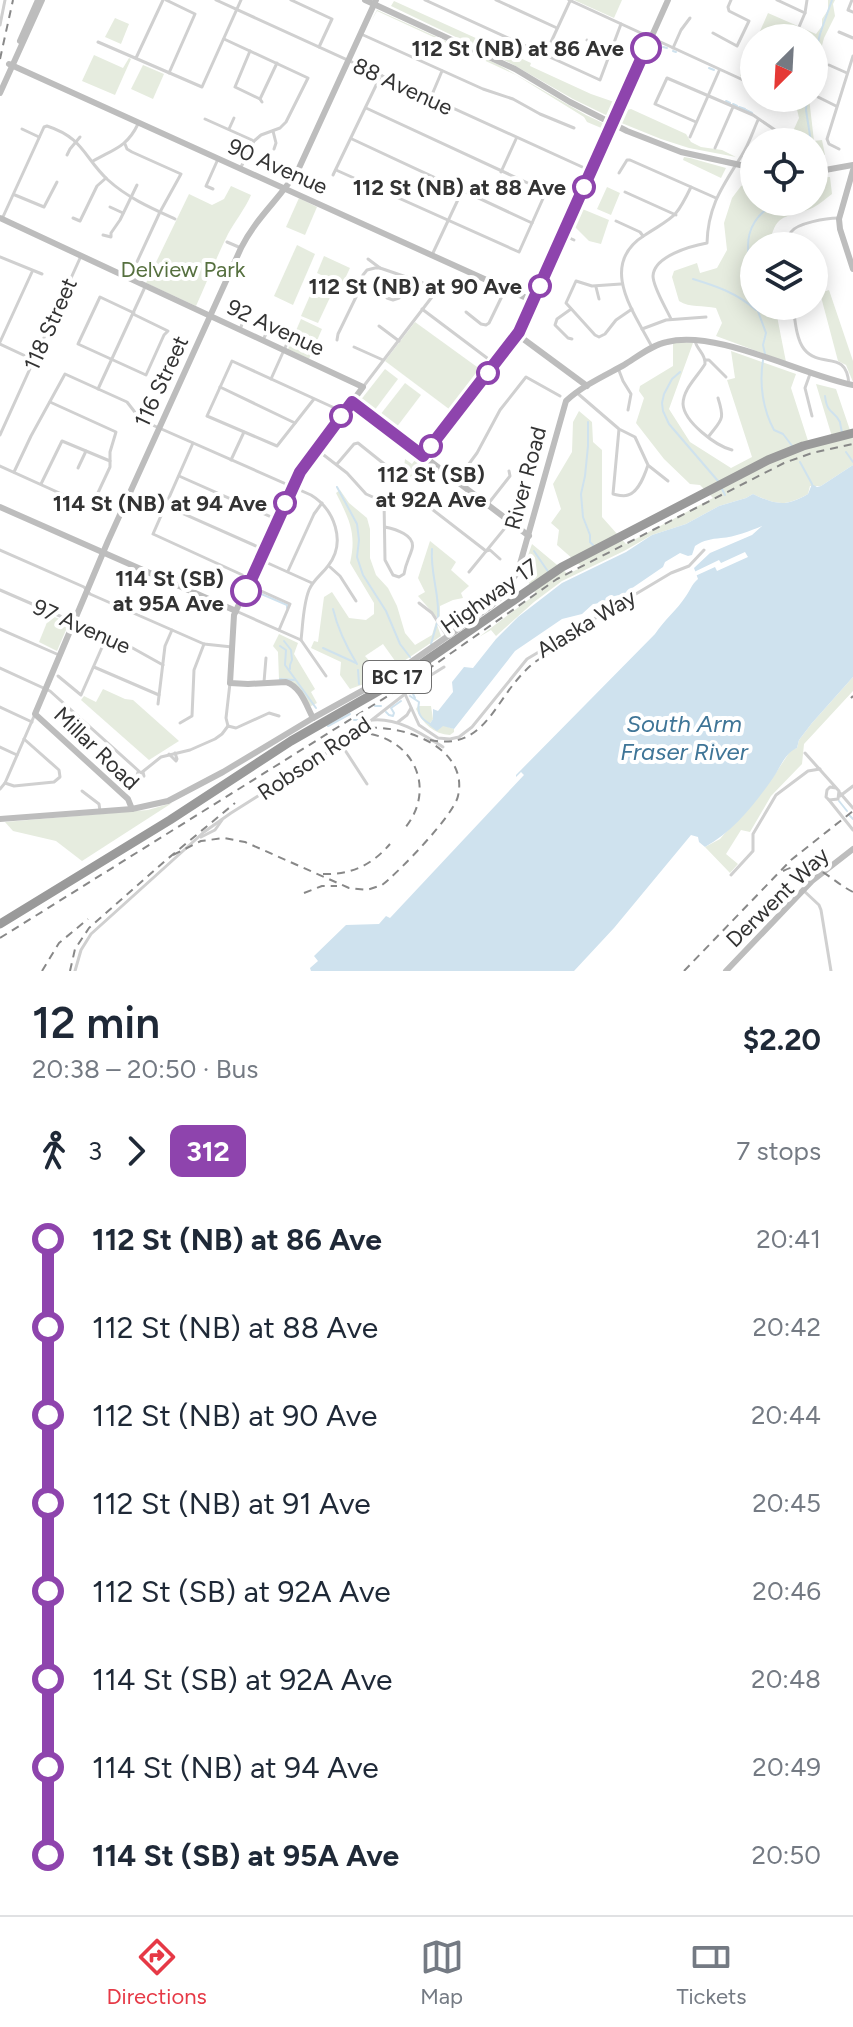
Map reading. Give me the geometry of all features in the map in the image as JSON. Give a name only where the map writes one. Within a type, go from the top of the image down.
[{"type":"highway","name":"Highway 17","points":[[0,922],[157,829],[291,741],[412,672],[549,573],[786,450],[846,432]]},
{"type":"street","points":[[0,25],[5,0]]},
{"type":"street","points":[[0,93],[41,0]]},
{"type":"street","points":[[136,58],[164,0],[195,14],[169,73]]},
{"type":"street","name":"88 Avenue","points":[[216,0],[591,171]]},
{"type":"street","points":[[98,42],[202,87],[241,0]]},
{"type":"street","points":[[291,0],[332,19],[319,47]]},
{"type":"street","points":[[365,0],[376,2],[515,69],[617,127],[674,150],[740,163]]},
{"type":"street","points":[[425,0],[600,80],[621,24]]},
{"type":"street","points":[[496,0],[557,28]]},
{"type":"street","points":[[545,55],[570,0],[740,79]]},
{"type":"street","points":[[423,456],[518,335],[668,0]]},
{"type":"street","points":[[713,33],[737,46],[749,21],[728,9],[731,0]]},
{"type":"street","points":[[777,0],[805,13]]},
{"type":"street","points":[[800,24],[807,0]]},
{"type":"street","points":[[852,0],[848,10],[853,12]]},
{"type":"street","name":"116 Street","points":[[0,789],[241,248],[257,220],[285,189],[304,159],[376,2]]},
{"type":"street","points":[[673,48],[690,18]]},
{"type":"street","points":[[839,32],[853,38]]},
{"type":"street","points":[[361,34],[574,128]]},
{"type":"street","points":[[224,39],[308,78],[285,124],[254,141],[240,169]]},
{"type":"street","points":[[587,40],[611,51]]},
{"type":"street","points":[[250,51],[235,87],[261,101],[277,63]]},
{"type":"street","points":[[839,149],[829,144],[827,139],[853,56]]},
{"type":"street","points":[[0,84],[11,65]]},
{"type":"street","name":"90 Avenue","points":[[11,65],[533,301]]},
{"type":"street","points":[[829,65],[847,73]]},
{"type":"street","points":[[690,137],[720,70]]},
{"type":"street","points":[[430,98],[442,71]]},
{"type":"street","points":[[333,175],[381,75]]},
{"type":"street","points":[[696,122],[655,104],[667,78],[753,115],[774,128]]},
{"type":"street","points":[[288,100],[295,104]]},
{"type":"street","points":[[828,102],[837,106]]},
{"type":"street","points":[[715,148],[733,106]]},
{"type":"street","points":[[336,170],[519,252],[545,192],[366,108]]},
{"type":"street","points":[[228,129],[234,118]]},
{"type":"street","points":[[205,119],[254,141]]},
{"type":"street","points":[[710,251],[708,228],[716,198],[758,120]]},
{"type":"street","points":[[93,161],[125,144],[138,123]]},
{"type":"street","points":[[1,218],[44,127],[51,127],[78,139],[106,178],[131,197],[175,219]]},
{"type":"street","points":[[22,129],[39,137]]},
{"type":"street","points":[[273,131],[274,149]]},
{"type":"street","points":[[501,172],[517,137]]},
{"type":"street","points":[[67,155],[78,139]]},
{"type":"street","points":[[352,139],[532,223]]},
{"type":"street","points":[[125,144],[132,152],[181,174],[129,278]]},
{"type":"street","points":[[213,189],[206,186],[218,159]]},
{"type":"street","points":[[619,173],[630,160],[716,198]]},
{"type":"street","points":[[828,169],[853,165]]},
{"type":"street","points":[[828,168],[853,165]]},
{"type":"street","points":[[853,165],[839,219],[853,269]]},
{"type":"street","points":[[839,168],[850,179]]},
{"type":"street","points":[[73,218],[80,221],[97,186],[106,178]]},
{"type":"street","points":[[13,194],[44,207],[57,182]]},
{"type":"street","points":[[103,235],[111,237],[137,185]]},
{"type":"street","points":[[652,349],[621,284],[624,261],[635,243],[676,215],[691,187]]},
{"type":"street","points":[[432,255],[462,191]]},
{"type":"street","points":[[84,192],[92,196]]},
{"type":"street","points":[[625,192],[676,215]]},
{"type":"street","points":[[110,207],[123,213]]},
{"type":"street","name":"92 Avenue","points":[[1,218],[363,387]]},
{"type":"street","points":[[792,232],[796,227],[831,218],[839,219]]},
{"type":"street","points":[[616,221],[643,236]]},
{"type":"street","points":[[563,235],[574,240]]},
{"type":"street","points":[[227,242],[241,248]]},
{"type":"street","points":[[671,319],[654,281],[654,271],[676,252],[707,243]]},
{"type":"street","name":"118 Street","points":[[0,435],[81,256]]},
{"type":"street","points":[[0,257],[42,274]]},
{"type":"street","points":[[228,726],[226,718],[234,618],[300,472],[436,291],[380,268],[368,259]]},
{"type":"street","points":[[337,340],[363,275],[367,270],[380,268]]},
{"type":"street","points":[[32,272],[0,343],[34,360]]},
{"type":"street","points":[[577,274],[566,302],[595,335],[605,334],[616,320],[632,309]]},
{"type":"street","points":[[387,298],[399,298],[410,278]]},
{"type":"street","points":[[576,281],[596,286],[621,284]]},
{"type":"street","points":[[98,389],[146,286]]},
{"type":"street","points":[[596,286],[599,299]]},
{"type":"street","points":[[466,312],[486,325],[506,289]]},
{"type":"street","points":[[100,297],[133,314],[168,331],[146,375],[78,344],[100,297]]},
{"type":"street","points":[[422,309],[495,364]]},
{"type":"street","points":[[571,309],[557,319],[555,325],[572,339]]},
{"type":"street","points":[[240,330],[246,312]]},
{"type":"street","points":[[642,329],[671,319],[706,317]]},
{"type":"street","points":[[668,481],[648,465],[635,437],[619,429],[576,392],[669,341],[695,341],[741,350],[851,385],[844,366],[813,356],[804,349],[796,320]]},
{"type":"street","points":[[263,340],[270,325],[266,321]]},
{"type":"street","points":[[379,326],[399,341]]},
{"type":"street","points":[[271,379],[293,330]]},
{"type":"street","points":[[518,335],[587,386]]},
{"type":"street","points":[[695,341],[705,360],[686,392],[684,408],[698,430],[732,450]]},
{"type":"street","points":[[152,347],[158,350]]},
{"type":"street","points":[[354,347],[383,360]]},
{"type":"street","points":[[705,360],[709,360],[726,377]]},
{"type":"street","points":[[314,399],[277,446],[207,416],[232,361],[271,379],[314,399],[344,413]]},
{"type":"street","points":[[618,368],[632,397],[628,410]]},
{"type":"street","points":[[14,472],[65,374],[127,402],[138,418],[159,429],[311,495],[322,503],[332,518],[337,536],[336,549],[328,565],[312,583],[301,640]]},
{"type":"street","points":[[810,374],[805,388],[812,416]]},
{"type":"street","points":[[456,481],[477,453],[500,410],[526,377],[560,396]]},
{"type":"street","points":[[220,387],[295,423]]},
{"type":"street","name":"River Road","points":[[0,819],[132,809],[176,798],[398,671],[491,606],[503,595],[518,571],[562,410],[576,392]]},
{"type":"street","points":[[709,436],[722,418],[718,398]]},
{"type":"street","points":[[50,402],[116,432],[110,467],[96,497]]},
{"type":"street","points":[[352,402],[529,536]]},
{"type":"street","points":[[619,429],[613,494],[632,494],[648,465]]},
{"type":"street","points":[[231,460],[244,432]]},
{"type":"street","points":[[41,484],[62,441],[110,461]]},
{"type":"street","points":[[193,443],[153,534],[290,604],[279,630]]},
{"type":"street","points":[[336,464],[358,443],[388,467]]},
{"type":"street","points":[[316,449],[347,473],[366,494],[375,498],[415,496],[500,559]]},
{"type":"street","points":[[78,468],[86,451]]},
{"type":"street","points":[[0,466],[66,496]]},
{"type":"street","points":[[488,505],[510,476],[509,471]]},
{"type":"street","points":[[179,476],[278,520]]},
{"type":"street","points":[[384,498],[385,560],[393,575],[399,577],[404,574],[413,542],[400,531],[385,527]]},
{"type":"street","points":[[288,571],[322,503]]},
{"type":"street","points":[[165,506],[265,550]]},
{"type":"street","points":[[0,507],[301,640],[326,676]]},
{"type":"street","points":[[469,572],[510,522]]},
{"type":"street","points":[[0,550],[204,644],[232,647]]},
{"type":"street","name":"Alaska Way","points":[[402,719],[412,721],[442,739],[463,734],[527,659],[658,581],[689,566],[704,550]]},
{"type":"street","points":[[260,559],[312,583]]},
{"type":"street","points":[[328,565],[340,576],[356,601]]},
{"type":"street","name":"97 Avenue","points":[[0,590],[107,636],[163,665]]},
{"type":"street","points":[[419,603],[432,613],[447,638]]},
{"type":"street","points":[[0,629],[59,655]]},
{"type":"street","points":[[158,704],[165,646],[172,630]]},
{"type":"street","points":[[58,676],[81,695],[107,636]]},
{"type":"street","points":[[180,723],[192,716],[194,670],[204,644]]},
{"type":"street","points":[[264,684],[266,658]]},
{"type":"street","points":[[94,667],[159,695]]},
{"type":"street","name":"Robson Road","points":[[75,971],[77,958],[91,934],[192,843],[222,820],[341,744],[407,690],[444,667]]},
{"type":"street","points":[[0,668],[45,689],[141,772],[172,753],[190,750],[215,739],[228,726]]},
{"type":"street","points":[[230,683],[286,682],[298,690],[313,718]]},
{"type":"street","points":[[405,694],[419,725]]},
{"type":"street","points":[[0,707],[33,718]]},
{"type":"street","points":[[397,723],[411,708]]},
{"type":"street","points":[[228,726],[236,728],[269,713],[279,716]]},
{"type":"street","name":"Millar Road","points":[[33,718],[128,799],[132,809]]},
{"type":"street","points":[[373,720],[397,723],[443,747]]},
{"type":"street","points":[[5,783],[14,786],[54,782],[60,776],[59,770],[24,739]]},
{"type":"street","points":[[341,744],[367,784]]},
{"type":"street","points":[[0,747],[17,755]]},
{"type":"street","points":[[805,753],[853,808]]},
{"type":"street","points":[[731,875],[753,851],[753,834],[776,795],[808,771],[820,769]]},
{"type":"street","points":[[825,774],[826,795],[853,830]]},
{"type":"street","points":[[829,800],[834,801],[839,792],[853,786]]},
{"type":"street","points":[[827,790],[830,787],[839,792]]},
{"type":"street","points":[[82,791],[99,804],[100,811]]},
{"type":"street","name":"Derwent Way","points":[[726,971],[803,890],[853,849]]},
{"type":"street","points":[[803,890],[820,907],[831,971]]},
{"type":"green space","points":[[574,0],[622,0],[614,18]]},
{"type":"green space","points":[[828,0],[835,0],[835,16],[828,30],[828,24],[822,24],[822,19],[828,10]]},
{"type":"green space","points":[[394,1],[531,63],[530,66],[591,94],[617,103],[613,115],[610,117],[573,99],[512,64],[391,6]]},
{"type":"green space","points":[[377,10],[499,65],[607,125],[606,130],[587,122],[584,117],[516,75],[377,11],[370,23]]},
{"type":"green space","points":[[768,13],[793,24],[763,24]]},
{"type":"green space","points":[[115,18],[129,24],[121,44],[105,37]]},
{"type":"green space","points":[[94,55],[123,68],[131,59],[115,95],[82,81]]},
{"type":"green space","points":[[143,65],[164,74],[153,99],[131,89]]},
{"type":"green space","points":[[631,109],[686,134],[691,142],[701,147],[722,150],[736,157],[689,148],[619,122],[621,111],[626,113]]},
{"type":"green space","points":[[798,112],[811,112],[812,128],[794,128],[799,118]]},
{"type":"green space","points":[[684,157],[726,168],[721,178],[683,160]]},
{"type":"green space","points":[[828,177],[830,177],[832,194],[828,197]]},
{"type":"green space","name":"Delview Park","points":[[231,186],[251,195],[228,234],[196,306],[146,283],[189,194],[212,205],[224,199]]},
{"type":"green space","points":[[607,187],[620,193],[611,215],[597,209]]},
{"type":"green space","points":[[740,187],[740,216],[787,216],[778,222],[773,232],[740,232],[740,320],[778,320],[786,362],[716,336],[722,323],[716,308],[692,306],[679,301],[672,277],[674,271],[697,263],[700,273],[717,268],[727,250],[724,223],[732,198]]},
{"type":"green space","points":[[299,198],[317,207],[305,235],[286,227]]},
{"type":"green space","points":[[580,208],[609,220],[601,244],[589,241],[573,225]]},
{"type":"green space","points":[[297,245],[315,254],[293,305],[274,296]]},
{"type":"green space","points":[[324,256],[350,268],[342,285],[317,273]]},
{"type":"green space","points":[[315,284],[333,291],[318,323],[301,316]]},
{"type":"green space","points":[[828,290],[853,361],[853,382],[846,365],[838,361],[827,320]]},
{"type":"green space","points":[[301,319],[322,329],[309,359],[288,349]]},
{"type":"green space","points":[[415,322],[484,372],[453,412],[385,361]]},
{"type":"green space","points":[[673,343],[693,343],[669,409],[690,442],[731,468],[752,457],[727,380],[735,378],[731,351],[796,374],[791,388],[810,447],[833,440],[816,384],[836,389],[853,439],[853,465],[821,486],[810,486],[808,494],[793,501],[774,502],[753,494],[719,506],[686,524],[652,535],[562,581],[496,636],[491,630],[479,637],[536,594],[526,579],[533,567],[526,561],[532,544],[568,574],[582,567],[557,545],[559,530],[551,523],[561,509],[553,484],[572,452],[573,422],[579,411],[592,422],[593,442],[602,450],[602,517],[626,544],[713,498],[700,485],[690,484],[664,459],[636,423],[644,398],[639,391],[640,386],[673,366]]},
{"type":"green space","points":[[385,369],[398,379],[374,411],[360,401]]},
{"type":"green space","points":[[405,383],[421,395],[396,428],[380,415]]},
{"type":"green space","points":[[417,457],[422,461],[411,474],[417,479],[416,482],[399,481],[403,476],[405,459],[412,464]]},
{"type":"green space","points":[[340,490],[349,503],[367,518],[370,558],[376,575],[388,588],[397,606],[405,633],[415,645],[432,635],[436,622],[441,636],[398,665],[383,644],[365,656],[381,674],[350,689],[340,675],[341,662],[311,648],[314,641],[318,642],[324,597],[332,592],[349,618],[366,620],[374,614],[374,603],[350,563],[352,535],[336,493]]},
{"type":"green space","points":[[430,541],[456,562],[451,570],[469,586],[461,593],[463,598],[440,606],[440,618],[453,623],[443,629],[418,596],[425,592],[418,578]]},
{"type":"green space","points":[[50,615],[69,623],[57,651],[39,642]]},
{"type":"green space","points":[[279,634],[298,643],[294,654],[315,689],[311,692],[317,703],[309,707],[298,688],[279,680],[278,652],[273,646]]},
{"type":"green space","points":[[853,677],[853,691],[804,744],[802,764],[771,796],[750,832],[741,830],[726,854],[738,864],[730,873],[705,847],[720,839],[773,777],[791,750],[797,748],[799,740],[812,723]]},
{"type":"green space","points":[[103,689],[133,700],[179,741],[149,760],[81,700],[84,696],[96,702]]},
{"type":"green space","points":[[418,706],[431,706],[433,719],[429,725],[443,725],[454,729],[454,732],[450,735],[439,733],[430,727],[416,709]]},
{"type":"green space","points":[[172,803],[82,861],[56,841],[13,831],[5,822],[148,810]]},
{"type":"water","name":"South Arm Fraser River","points":[[853,465],[853,677],[812,723],[799,740],[797,748],[786,757],[743,817],[705,847],[698,837],[691,835],[574,971],[311,971],[310,968],[318,961],[314,956],[346,925],[379,924],[386,916],[390,918],[524,775],[521,772],[516,775],[655,634],[698,579],[694,568],[710,553],[752,535],[762,526],[701,542],[695,546],[692,555],[680,553],[622,595],[593,604],[582,614],[562,619],[515,651],[454,729],[443,726],[437,731],[429,725],[433,719],[433,709],[438,711],[453,692],[452,682],[464,667],[473,668],[518,617],[562,583],[626,552],[652,535],[686,524],[719,506],[753,494],[775,502],[793,501],[808,494],[812,484],[821,486]]},
{"type":"pier","points":[[745,552],[748,557],[717,571],[715,567],[693,577],[692,573],[719,560],[721,563]]},
{"type":"waterway","points":[[824,24],[832,0]]},
{"type":"waterway","points":[[663,47],[667,48]]},
{"type":"waterway","points":[[709,68],[714,70]]},
{"type":"waterway","points":[[726,101],[730,103]]},
{"type":"waterway","points":[[733,104],[737,106]]},
{"type":"waterway","points":[[806,112],[809,128]]},
{"type":"waterway","points":[[750,232],[759,216]]},
{"type":"waterway","points":[[693,279],[740,299]]},
{"type":"waterway","points":[[761,320],[766,333],[763,345],[765,354]]},
{"type":"waterway","points":[[763,360],[762,387],[767,414],[774,430],[783,434],[793,447]]},
{"type":"waterway","points":[[680,372],[664,394],[663,411],[669,424],[718,481]]},
{"type":"waterway","points":[[825,396],[829,409],[840,422],[842,433]]},
{"type":"waterway","points":[[588,422],[581,494],[583,517],[593,545]]},
{"type":"waterway","points":[[846,452],[853,462]]},
{"type":"waterway","points":[[800,462],[812,484]]},
{"type":"waterway","points":[[337,487],[357,524],[357,557],[363,575],[410,657]]},
{"type":"waterway","points":[[721,487],[725,495]]},
{"type":"waterway","points":[[432,549],[438,619]]},
{"type":"waterway","points":[[534,551],[549,573]]},
{"type":"waterway","points":[[254,591],[287,605],[287,608]]},
{"type":"waterway","points":[[333,609],[343,638],[357,664]]},
{"type":"waterway","points":[[431,644],[437,623]]},
{"type":"waterway","points":[[284,641],[291,650],[290,669]]},
{"type":"waterway","points":[[280,646],[286,650],[285,665],[316,708]]},
{"type":"waterway","points":[[323,648],[356,663]]},
{"type":"waterway","points":[[358,670],[359,684]]},
{"type":"waterway","points":[[280,679],[294,680]]},
{"type":"waterway","points":[[414,688],[415,698]]},
{"type":"waterway","points":[[410,696],[419,702],[420,715],[430,724]]},
{"type":"waterway","points":[[386,712],[393,716],[391,708],[401,701]]},
{"type":"waterway","points":[[375,706],[381,706]]},
{"type":"waterway","points":[[328,726],[350,714]]},
{"type":"waterway","points":[[354,720],[365,716]]},
{"type":"waterway","points":[[839,801],[847,811]]},
{"type":"waterway","points":[[849,815],[853,819]]},
{"type":"railway","points":[[0,59],[13,0]]},
{"type":"railway","points":[[0,938],[407,684],[557,579],[784,463],[853,444]]},
{"type":"railway","points":[[430,740],[448,742],[475,731],[486,722],[529,667],[567,642]]},
{"type":"railway","points":[[173,855],[201,841],[224,838],[245,842],[349,888],[367,890],[382,885],[447,816],[458,796],[459,779],[454,765],[444,753],[431,743],[399,731],[367,728],[333,741]]},
{"type":"railway","points":[[371,734],[387,739],[400,748],[417,772],[419,800],[404,829]]},
{"type":"railway","points":[[70,971],[75,949],[89,928],[235,803]]},
{"type":"railway","points":[[684,971],[791,860],[853,811]]},
{"type":"railway","points":[[323,874],[343,873],[360,867],[376,858],[390,844]]},
{"type":"railway","points":[[783,871],[794,867],[812,867],[853,892]]},
{"type":"railway","points":[[304,893],[322,886],[337,886]]},
{"type":"railway","points":[[42,971],[59,943],[88,919]]},
{"type":"bus line","name":"312","points":[[246,591],[300,472],[352,402],[423,456],[516,337],[646,48]]},
{"type":"place","name":"112 St (NB) at 86 Ave","points":[[646,48]]},
{"type":"place","name":"112 St (NB) at 88 Ave","points":[[584,187]]},
{"type":"place","name":"112 St (NB) at 90 Ave","points":[[540,286]]},
{"type":"place","name":"112 St (SB) at 92A Ave","points":[[431,446]]},
{"type":"place","name":"114 St (NB) at 94 Ave","points":[[285,503]]},
{"type":"place","name":"114 St (SB) at 95A Ave","points":[[246,591]]}]
